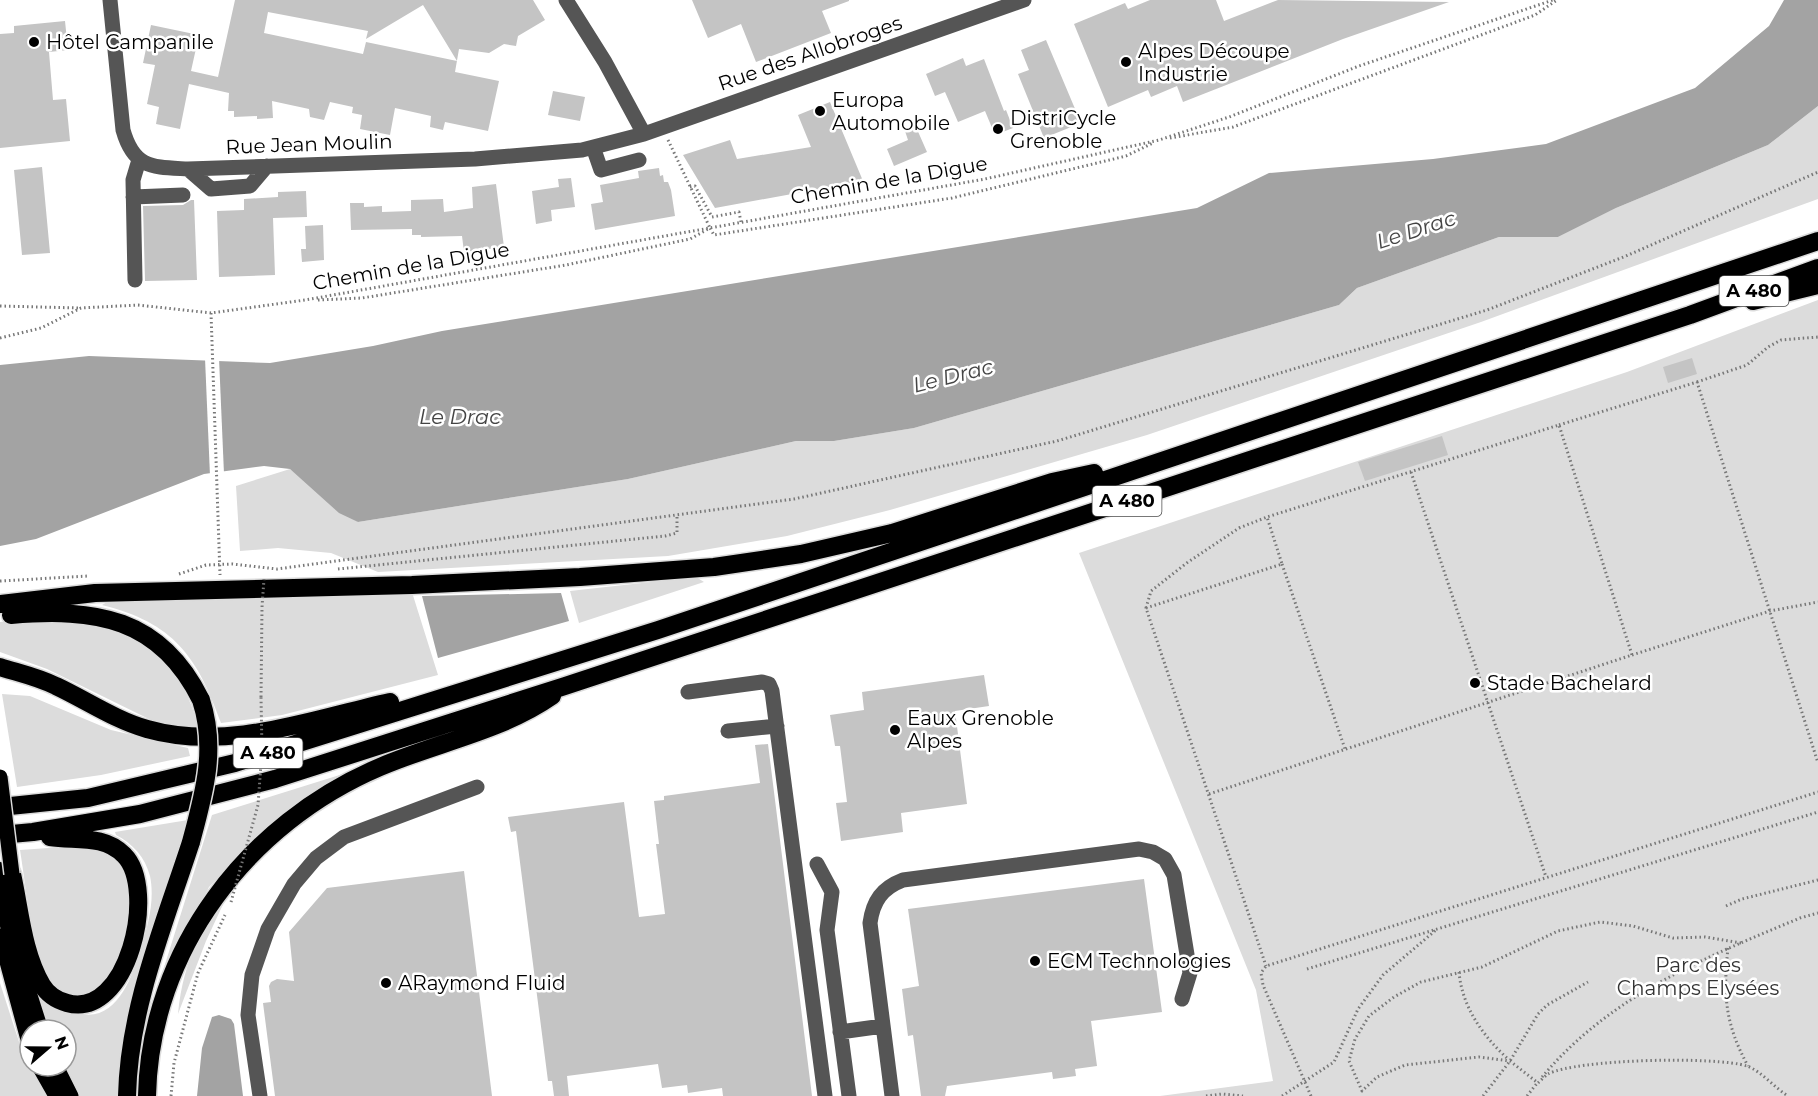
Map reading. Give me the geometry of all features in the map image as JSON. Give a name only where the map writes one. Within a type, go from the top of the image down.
[{"type":"highway","name":"A 480","points":[[0,807],[88,798],[235,763],[492,680],[658,630],[1161,459],[1818,241]]},
{"type":"highway","name":"A 480","points":[[0,835],[33,832],[170,807],[264,782],[565,686],[1690,315],[1818,268]]},
{"type":"highway","points":[[1690,315],[1818,285]]},
{"type":"highway","points":[[0,604],[95,593],[423,584],[580,577],[714,567],[801,554],[892,533],[1052,482],[1161,459]]},
{"type":"highway","points":[[0,616],[83,613],[123,623],[168,651],[189,678],[201,700],[208,725],[210,754],[191,842],[135,1020],[128,1096]]},
{"type":"highway","points":[[0,667],[39,678],[131,724],[165,733],[197,737],[226,736],[289,726],[492,680]]},
{"type":"highway","points":[[147,1096],[151,1051],[159,1012],[172,974],[197,922],[245,860],[291,819],[341,786],[394,761],[531,711],[565,686]]},
{"type":"highway","points":[[4,873],[43,987],[53,997],[72,1004],[89,1004],[102,998],[115,983],[128,953],[138,903],[139,890],[135,872],[123,854],[111,845],[98,841],[52,837],[33,832]]},
{"type":"highway","points":[[4,873],[6,914],[23,978]]},
{"type":"main road","points":[[0,777],[4,873]]},
{"type":"main road","points":[[0,936],[22,1018]]},
{"type":"main road","points":[[23,978],[37,1018]]},
{"type":"main road","points":[[46,1078],[56,1096]]},
{"type":"main road","points":[[63,1078],[71,1096]]},
{"type":"street","points":[[110,0],[123,130],[128,145],[139,160],[133,180],[135,280]]},
{"type":"street","points":[[566,0],[605,62],[644,134]]},
{"type":"street","name":"Rue des Allobroges","points":[[644,134],[1024,0]]},
{"type":"street","name":"Rue Jean Moulin","points":[[139,160],[151,167],[188,169],[475,159],[593,147],[644,134]]},
{"type":"street","points":[[593,147],[601,170],[639,160]]},
{"type":"street","points":[[133,197],[183,195]]},
{"type":"street","points":[[688,692],[762,682],[769,684],[772,691],[825,1096]]},
{"type":"street","points":[[728,731],[777,726]]},
{"type":"street","points":[[260,1096],[248,1015],[252,975],[268,928],[294,884],[316,858],[344,837],[477,787]]},
{"type":"street","points":[[892,1096],[870,923],[878,898],[888,886],[903,880],[1139,849],[1153,852],[1165,859],[1174,875],[1190,974],[1182,999]]},
{"type":"street","points":[[817,864],[832,892],[827,930],[849,1096]]},
{"type":"street","points":[[840,1032],[883,1026]]},
{"type":"path","points":[[662,127],[714,235],[952,198],[1126,156],[1159,140],[1233,127],[1535,15],[1555,0]]},
{"type":"path","name":"Chemin de la Digue","points":[[0,306],[81,308],[138,305],[212,313],[305,300],[985,179],[1159,140],[1229,117],[1359,66],[1555,0]]},
{"type":"path","points":[[219,565],[277,568],[794,499],[1058,441],[1487,310],[1626,256],[1818,172]]},
{"type":"path","points":[[690,187],[695,186],[712,217],[739,212],[741,222]]},
{"type":"path","points":[[305,300],[362,298],[566,266],[690,238],[710,228]]},
{"type":"path","points":[[0,338],[41,328],[81,308]]},
{"type":"path","points":[[212,313],[220,577]]},
{"type":"path","points":[[1266,966],[1146,608],[1151,591],[1188,562],[1239,528],[1267,517],[1747,365],[1768,346],[1781,340],[1818,337]]},
{"type":"path","points":[[1697,382],[1818,763]]},
{"type":"path","points":[[1559,425],[1632,655]]},
{"type":"path","points":[[1411,472],[1546,878]]},
{"type":"path","points":[[336,569],[673,535],[677,533],[677,516]]},
{"type":"path","points":[[1267,517],[1345,749]]},
{"type":"path","points":[[1146,608],[1282,564]]},
{"type":"path","points":[[171,1096],[174,1063],[198,973],[231,902],[258,805],[262,750],[262,607],[263,583],[267,576]]},
{"type":"path","points":[[1209,794],[1770,611],[1818,602]]},
{"type":"path","points":[[1311,1096],[1263,985],[1261,973],[1266,966],[1818,792]]},
{"type":"path","points":[[1307,969],[1818,812]]},
{"type":"path","points":[[1726,906],[1742,898],[1818,880]]},
{"type":"path","points":[[1527,1096],[1562,1054],[1593,1024],[1686,966],[1818,914]]},
{"type":"path","points":[[1362,1091],[1349,1061],[1355,1039],[1369,1016],[1394,997],[1421,982],[1482,967],[1558,931],[1600,922],[1633,926],[1673,938],[1705,937],[1741,943]]},
{"type":"path","points":[[1282,1096],[1334,1062],[1358,1009],[1383,975],[1438,929]]},
{"type":"path","points":[[1728,948],[1724,984],[1727,1016],[1736,1044],[1748,1066],[1788,1096]]},
{"type":"path","points":[[1459,972],[1460,988],[1470,1011],[1490,1042],[1538,1083]]},
{"type":"path","points":[[1483,1096],[1510,1061],[1538,1014],[1547,1005],[1588,982]]},
{"type":"path","points":[[1358,1096],[1377,1077],[1405,1065],[1479,1057],[1510,1061]]},
{"type":"path","points":[[1538,1083],[1549,1073],[1637,1060],[1708,1062],[1748,1066]]},
{"type":"path","points":[[1206,1096],[1222,1094],[1243,1096]]},
{"type":"green space","points":[[1818,106],[1818,199],[1481,322],[1147,435],[890,510],[787,536],[668,556],[378,572],[331,553],[278,548],[240,551],[236,486],[290,469],[358,522],[628,479],[796,441],[834,441],[914,428],[1339,305],[1357,288],[1499,237],[1558,237],[1616,208],[1768,145]]},
{"type":"green space","name":"Stade Bachelard","points":[[1818,300],[1818,1096],[1160,1096],[1273,1081],[1256,990],[1079,553],[1627,372]]},
{"type":"green space","points":[[696,577],[704,582],[579,623],[570,591]]},
{"type":"green space","points":[[411,589],[438,675],[282,715],[221,723],[202,679],[180,646],[148,622],[127,612],[102,605],[109,601]]},
{"type":"green space","points":[[35,618],[93,624],[140,642],[159,656],[176,675],[189,699],[199,729],[162,724],[151,720],[47,669],[0,652],[0,622]]},
{"type":"green space","points":[[2,694],[30,696],[111,730],[188,748],[190,756],[101,775],[17,787]]},
{"type":"green space","points":[[346,773],[262,834],[209,887],[155,996],[212,815]]},
{"type":"green space","points":[[188,820],[121,1096],[77,1096],[69,1078],[78,1078],[78,1018],[43,1018],[28,975],[55,1004],[88,1015],[100,1013],[111,1006],[127,985],[148,921],[152,894],[150,876],[142,857],[115,832]]},
{"type":"green space","points":[[77,846],[99,851],[114,859],[125,874],[130,905],[122,946],[106,984],[95,993],[76,996],[58,991],[46,974],[31,921],[20,850]]},
{"type":"green space","points":[[232,885],[206,941],[178,1014],[190,960],[211,917]]},
{"type":"green space","points":[[0,983],[18,1039],[18,1078],[38,1078],[48,1096],[0,1096]]},
{"type":"water","name":"Le Drac","points":[[1784,0],[1818,0],[1818,106],[1768,145],[1616,208],[1558,237],[1499,237],[1357,288],[1339,305],[914,428],[834,441],[796,441],[628,479],[358,522],[339,513],[290,469],[264,466],[204,474],[36,539],[0,546],[0,365],[89,356],[270,363],[373,346],[442,331],[1197,208],[1269,173],[1433,159],[1546,144],[1695,88],[1769,26]]},
{"type":"water","points":[[561,593],[569,621],[438,658],[422,596]]},
{"type":"water","points":[[219,1015],[231,1019],[234,1024],[243,1096],[197,1096],[202,1048],[212,1017]]},
{"type":"pier","points":[[205,358],[219,358],[224,474],[210,476]]},
{"type":"building","points":[[235,0],[533,0],[545,20],[518,36],[516,46],[504,44],[489,53],[459,49],[457,61],[455,72],[499,81],[488,131],[445,122],[443,130],[430,127],[431,116],[395,108],[390,135],[360,129],[362,115],[352,113],[353,107],[330,102],[324,120],[310,117],[309,109],[272,101],[273,118],[234,117],[234,111],[228,111],[229,93],[189,84],[180,129],[156,124],[159,107],[147,104],[155,65],[143,63],[151,25],[199,35],[191,71],[218,77]],"holes":[[[423,5],[457,61],[366,42],[363,54],[264,33],[268,12],[368,31],[366,39]]]},
{"type":"building","points":[[692,0],[849,1],[822,11],[831,33],[756,62],[741,24],[708,38]]},
{"type":"building","points":[[1150,0],[1216,0],[1224,21],[1278,0],[1449,2],[1343,39],[1183,102],[1177,86],[1151,97],[1148,90],[1108,107],[1074,24],[1125,3],[1128,9]]},
{"type":"building","points":[[65,21],[68,50],[49,52],[53,100],[66,99],[70,141],[0,148],[0,34],[14,33],[14,26]]},
{"type":"building","points":[[1046,40],[1081,123],[1044,138],[1018,74],[1029,70],[1021,50]]},
{"type":"building","points":[[963,58],[966,66],[984,59],[1013,128],[995,135],[985,111],[958,122],[945,92],[935,96],[926,74]]},
{"type":"building","points":[[553,91],[585,97],[580,121],[548,115]]},
{"type":"building","points":[[830,102],[863,181],[715,208],[683,155],[730,140],[737,159],[811,147],[798,115]]},
{"type":"building","points":[[916,127],[927,152],[894,166],[887,149],[908,140],[905,131]]},
{"type":"building","points":[[42,167],[50,253],[22,255],[14,170]]},
{"type":"building","points":[[659,168],[660,176],[663,175],[664,182],[668,182],[671,190],[675,216],[595,230],[591,204],[603,202],[600,185],[639,178],[638,171]]},
{"type":"building","points":[[571,178],[575,207],[551,210],[552,221],[536,224],[532,191],[559,187],[558,179]]},
{"type":"building","points":[[496,184],[504,247],[464,252],[462,236],[421,237],[421,235],[412,235],[412,229],[351,230],[350,203],[364,203],[364,207],[382,206],[382,212],[411,211],[411,200],[443,199],[444,212],[473,208],[472,187]]},
{"type":"building","points":[[306,191],[307,217],[273,218],[275,275],[219,277],[217,211],[244,210],[244,199],[278,197],[278,192]]},
{"type":"building","points":[[194,200],[197,280],[145,281],[143,206],[183,205]]},
{"type":"building","points":[[323,225],[324,260],[302,262],[301,249],[306,249],[305,226]]},
{"type":"building","points":[[1692,358],[1697,374],[1668,383],[1663,367]]},
{"type":"building","points":[[1442,436],[1448,455],[1365,481],[1358,462]]},
{"type":"building","name":"Eaux Grenoble Alpes","points":[[984,675],[989,706],[955,711],[967,804],[901,813],[903,832],[841,841],[836,803],[847,802],[840,746],[835,746],[830,715],[864,710],[862,692]]},
{"type":"building","points":[[768,744],[812,1096],[723,1096],[722,1088],[688,1093],[687,1085],[662,1088],[658,1064],[567,1076],[569,1096],[554,1096],[552,1081],[548,1081],[516,831],[511,832],[508,817],[624,802],[639,917],[665,914],[656,844],[659,844],[654,801],[664,800],[664,796],[760,783],[755,745]]},
{"type":"building","name":"ARaymond Fluid","points":[[464,871],[492,1096],[275,1096],[263,1003],[271,1002],[269,986],[271,982],[277,979],[294,981],[289,932],[327,888]]},
{"type":"building","name":"ECM Technologies","points":[[1144,879],[1162,1012],[1091,1021],[1097,1066],[1075,1069],[1076,1076],[1053,1079],[1052,1072],[947,1086],[945,1096],[921,1096],[913,1035],[908,1036],[902,989],[919,986],[908,909]]},
{"type":"place","name":"Hôtel Campanile","points":[[34,42]]},
{"type":"place","name":"Alpes Découpe Industrie","points":[[1126,62]]},
{"type":"place","name":"Europa Automobile","points":[[820,111]]},
{"type":"place","name":"DistriCycle Grenoble","points":[[998,129]]},
{"type":"place","name":"Stade Bachelard","points":[[1475,683]]},
{"type":"place","name":"Eaux Grenoble Alpes","points":[[895,730]]},
{"type":"place","name":"ECM Technologies","points":[[1035,961]]},
{"type":"place","name":"ARaymond Fluid","points":[[386,983]]},
{"type":"park label","name":"Parc des Champs Elysées","points":[[1698,976]]}]
